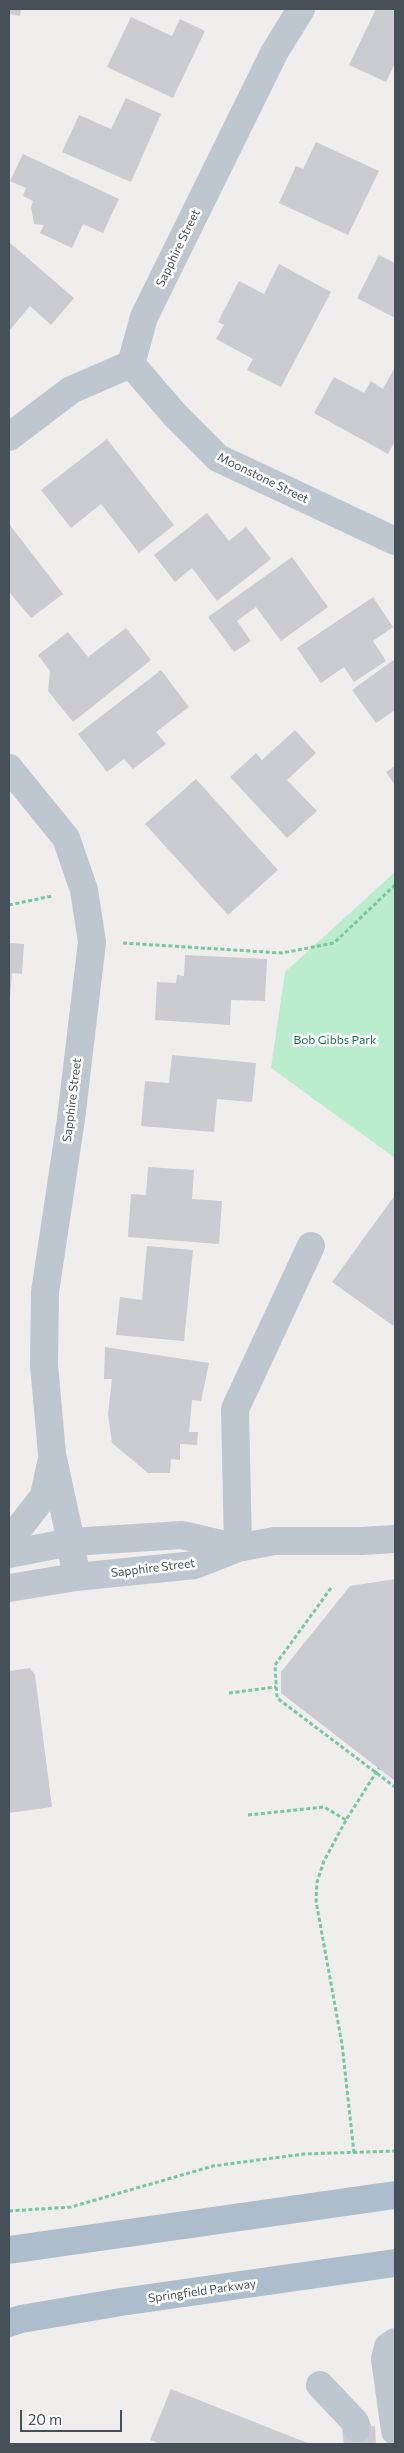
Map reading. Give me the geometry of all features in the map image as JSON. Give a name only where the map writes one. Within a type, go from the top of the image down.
[{"type":"main road","points":[[9,2250],[395,2195]]},
{"type":"main road","name":"Springfield Parkway","points":[[9,2323],[20,2319],[120,2302],[395,2263]]},
{"type":"street","name":"Sapphire Street","points":[[131,364],[144,317],[274,53],[301,9]]},
{"type":"street","points":[[9,437],[70,390],[131,364]]},
{"type":"street","name":"Moonstone Street","points":[[131,364],[175,415],[218,458],[395,541]]},
{"type":"street","name":"Sapphire Street","points":[[9,768],[66,838],[84,890],[92,942],[70,1119],[45,1292],[44,1365],[52,1454],[71,1542],[76,1576]]},
{"type":"street","points":[[311,1246],[235,1409],[238,1548],[274,1541],[395,1539]]},
{"type":"street","name":"Sapphire Street","points":[[9,1541],[44,1496],[52,1454]]},
{"type":"street","name":"Sapphire Street","points":[[9,1554],[71,1542],[182,1535],[238,1548]]},
{"type":"street","name":"Sapphire Street","points":[[9,1588],[76,1576],[195,1565],[238,1548]]},
{"type":"street","points":[[395,2342],[388,2347],[385,2359],[395,2431]]},
{"type":"street","points":[[320,2385],[356,2422],[358,2428]]},
{"type":"path","points":[[92,942],[282,953],[334,943],[395,884]]},
{"type":"path","points":[[331,1588],[275,1665],[277,1698],[395,1787]]},
{"type":"path","points":[[229,1693],[276,1687]]},
{"type":"path","points":[[354,2153],[342,2044],[316,1901],[317,1882],[324,1861],[346,1820],[379,1768]]},
{"type":"path","points":[[248,1815],[324,1807],[346,1820]]},
{"type":"path","points":[[9,2210],[70,2207],[214,2166],[304,2154],[395,2152]]},
{"type":"green space","name":"Bob Gibbs Park","points":[[395,872],[395,1158],[271,1068],[285,972]]},
{"type":"building","points":[[9,9],[21,9],[20,16],[9,14]]},
{"type":"building","points":[[376,9],[395,9],[395,63],[386,82],[349,65]]},
{"type":"building","points":[[131,17],[172,36],[180,19],[205,31],[173,98],[107,67]]},
{"type":"building","points":[[126,98],[161,114],[131,182],[62,152],[79,115],[111,129]]},
{"type":"building","points":[[316,142],[379,171],[348,235],[279,203],[296,166],[303,169]]},
{"type":"building","points":[[23,154],[119,199],[103,233],[83,224],[72,248],[40,233],[44,225],[34,224],[31,207],[33,201],[23,196],[26,188],[10,181]]},
{"type":"building","points":[[9,242],[74,298],[51,325],[30,306],[9,331]]},
{"type":"building","points":[[379,255],[395,263],[395,318],[357,298]]},
{"type":"building","points":[[279,264],[331,292],[281,387],[247,370],[253,359],[216,339],[224,325],[218,322],[239,281],[264,294]]},
{"type":"building","points":[[395,367],[395,441],[388,454],[314,413],[334,377],[364,393],[371,381],[383,389]]},
{"type":"building","points":[[107,439],[174,525],[139,553],[101,504],[71,528],[41,490]]},
{"type":"building","points":[[207,513],[229,541],[246,527],[271,559],[217,601],[192,568],[175,582],[154,555]]},
{"type":"building","points":[[10,525],[63,594],[31,618],[9,592]]},
{"type":"building","points":[[292,557],[328,607],[281,641],[256,607],[237,621],[251,641],[234,652],[208,617]]},
{"type":"building","points":[[373,597],[393,627],[373,641],[386,661],[354,682],[344,667],[321,683],[297,648]]},
{"type":"building","points":[[126,628],[151,660],[73,722],[48,691],[50,671],[38,655],[68,632],[88,657]]},
{"type":"building","points":[[395,659],[395,710],[376,723],[352,690]]},
{"type":"building","points":[[161,670],[189,707],[156,732],[166,744],[133,769],[124,759],[107,772],[78,734]]},
{"type":"building","points":[[295,730],[316,753],[287,780],[317,811],[287,838],[230,777],[256,753],[262,760]]},
{"type":"building","points":[[395,766],[395,785],[386,772]]},
{"type":"building","points":[[196,779],[278,870],[228,915],[145,824]]},
{"type":"building","points":[[9,943],[24,944],[22,974],[12,973],[10,998]]},
{"type":"building","points":[[185,955],[267,959],[265,1001],[231,1000],[230,1025],[155,1020],[157,982],[176,983],[177,975],[184,976]]},
{"type":"building","points":[[172,1055],[256,1063],[252,1102],[217,1099],[214,1132],[141,1126],[145,1081],[169,1083]]},
{"type":"building","points":[[148,1167],[194,1170],[192,1199],[222,1201],[219,1244],[128,1237],[131,1194],[146,1195]]},
{"type":"building","points":[[395,1195],[395,1327],[332,1282]]},
{"type":"building","points":[[147,1246],[193,1250],[184,1341],[116,1335],[120,1297],[142,1300]]},
{"type":"building","points":[[105,1347],[209,1363],[201,1401],[192,1400],[189,1432],[198,1432],[197,1445],[180,1444],[180,1460],[171,1459],[170,1473],[148,1473],[112,1443],[108,1414],[112,1379],[104,1379]]},
{"type":"building","points":[[395,1579],[395,1781],[281,1693],[281,1672],[350,1586]]},
{"type":"building","points":[[30,1668],[35,1675],[52,1807],[9,1813],[9,1671]]},
{"type":"building","points":[[171,2389],[310,2444],[160,2444],[150,2440]]},
{"type":"building","points":[[375,2426],[376,2444],[344,2444],[342,2430]]}]
